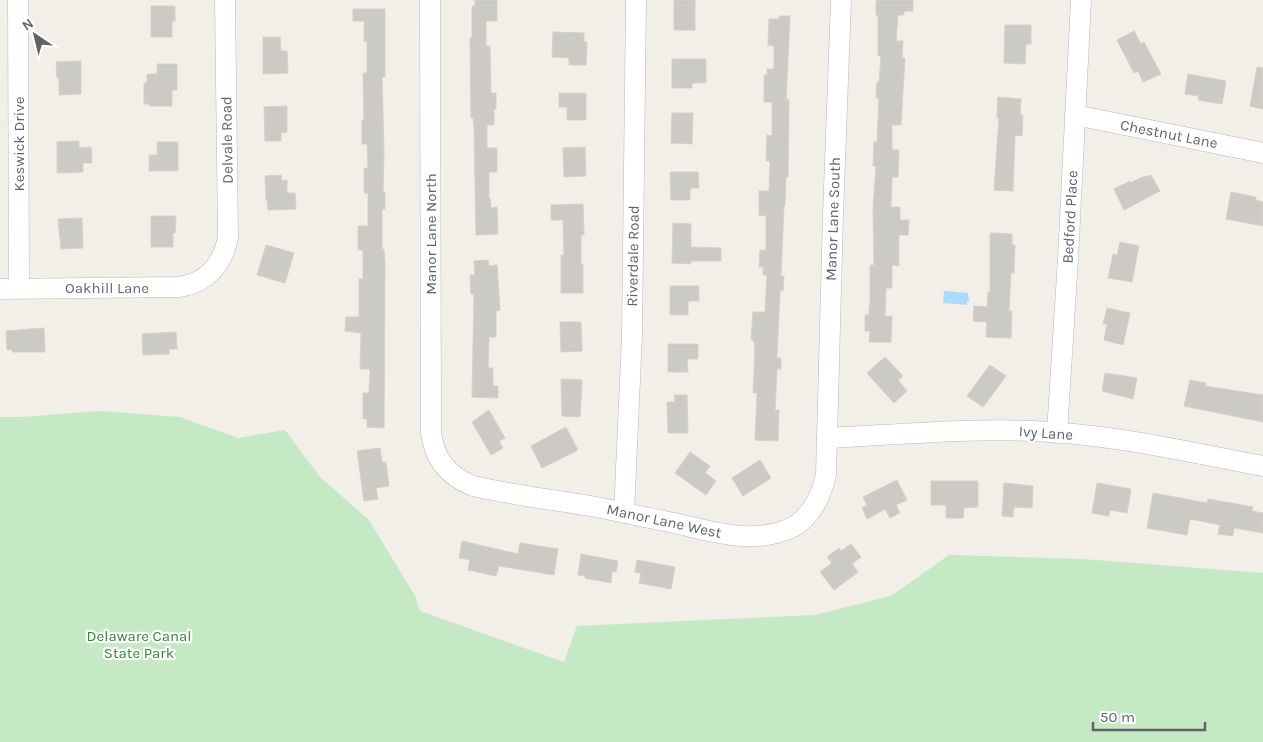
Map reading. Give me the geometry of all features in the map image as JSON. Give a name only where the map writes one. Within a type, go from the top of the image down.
[{"type":"street","name":"Keswick Drive","points":[[10,289],[18,0]]},
{"type":"street","name":"Delvale Road","points":[[210,274],[226,250],[228,237],[225,0]]},
{"type":"street","name":"Manor Lane North","points":[[430,0],[432,432],[434,449],[442,465]]},
{"type":"street","name":"Riverdale Road","points":[[624,513],[632,336],[636,0]]},
{"type":"street","name":"Manor Lane South","points":[[827,438],[841,0]]},
{"type":"street","name":"Bedford Place","points":[[1057,433],[1081,0]]},
{"type":"street","name":"Chestnut Lane","points":[[1075,115],[1263,153]]},
{"type":"street","name":"Oakhill Lane","points":[[10,289],[179,287],[197,282],[210,274]]},
{"type":"street","name":"Ivy Lane","points":[[827,438],[1002,431],[1057,433],[1125,440],[1263,466]]},
{"type":"street","name":"Manor Lane West","points":[[442,465],[454,476],[472,486],[728,534],[766,534],[785,531],[808,514],[820,495],[826,475],[827,438]]},
{"type":"green space","name":"Delaware Canal State Park","points":[[100,411],[180,417],[238,438],[285,430],[320,477],[369,520],[415,596],[420,611],[564,662],[577,626],[815,615],[891,596],[949,555],[1083,559],[1263,573],[1263,742],[0,742],[0,417]]},
{"type":"water","points":[[944,291],[968,293],[969,301],[967,305],[943,303]]},
{"type":"building","points":[[475,0],[497,0],[497,21],[486,21],[486,46],[490,46],[491,93],[496,93],[494,125],[487,125],[487,148],[497,148],[497,172],[489,172],[489,198],[491,208],[497,207],[498,234],[476,235],[470,38],[472,38],[472,6],[475,6]]},
{"type":"building","points":[[674,0],[695,0],[695,30],[674,30]]},
{"type":"building","points":[[913,0],[913,11],[904,11],[904,15],[898,15],[896,41],[903,41],[902,58],[905,58],[901,125],[892,125],[892,150],[899,150],[898,177],[892,177],[891,207],[900,207],[900,220],[909,220],[908,235],[899,235],[899,266],[892,265],[892,288],[886,288],[885,316],[892,316],[891,342],[869,342],[870,331],[865,331],[865,315],[869,315],[870,306],[870,265],[874,265],[873,209],[876,166],[873,166],[874,142],[877,142],[879,98],[876,98],[881,56],[878,56],[876,1]]},
{"type":"building","points":[[151,6],[175,6],[175,21],[172,21],[172,37],[151,37]]},
{"type":"building","points":[[353,9],[385,9],[385,77],[382,77],[383,192],[385,192],[385,209],[382,209],[382,249],[384,249],[385,263],[384,428],[367,427],[367,419],[363,419],[363,393],[369,393],[370,369],[360,369],[361,333],[345,331],[346,317],[359,317],[359,279],[363,279],[363,250],[358,250],[358,226],[368,226],[368,193],[364,193],[364,168],[368,168],[367,144],[362,144],[362,120],[364,120],[363,73],[367,73],[367,41],[364,41],[364,21],[353,21]]},
{"type":"building","points":[[779,16],[790,16],[786,101],[789,99],[788,177],[786,177],[784,205],[781,276],[784,276],[783,291],[780,290],[777,358],[781,358],[781,369],[777,369],[775,410],[779,410],[778,441],[755,440],[757,393],[753,393],[755,349],[754,341],[751,340],[753,312],[765,312],[767,275],[763,275],[763,267],[759,267],[760,250],[766,250],[766,216],[759,215],[759,191],[769,191],[770,161],[766,161],[767,135],[772,136],[772,102],[764,102],[764,75],[767,75],[767,69],[774,69],[774,46],[768,45],[769,19],[779,19]]},
{"type":"building","points":[[1005,25],[1031,25],[1031,44],[1026,44],[1025,64],[1004,63]]},
{"type":"building","points":[[1134,31],[1141,44],[1144,42],[1161,74],[1143,82],[1138,71],[1134,73],[1117,40]]},
{"type":"building","points":[[553,32],[584,33],[584,42],[587,42],[586,65],[569,65],[569,58],[552,57]]},
{"type":"building","points":[[263,37],[280,37],[281,51],[287,51],[288,73],[263,74]]},
{"type":"building","points":[[672,59],[706,59],[706,83],[692,83],[692,88],[672,88]]},
{"type":"building","points":[[81,61],[81,94],[59,95],[59,78],[57,78],[56,62]]},
{"type":"building","points":[[157,64],[177,64],[177,90],[172,90],[172,106],[149,106],[149,104],[144,104],[144,83],[147,83],[147,74],[157,74]]},
{"type":"building","points":[[1257,67],[1263,68],[1263,109],[1250,106]]},
{"type":"building","points":[[1188,74],[1226,81],[1222,104],[1198,100],[1199,96],[1185,94]]},
{"type":"building","points":[[559,93],[586,93],[586,120],[567,120],[567,107],[559,107]]},
{"type":"building","points":[[998,97],[1021,99],[1020,115],[1023,115],[1022,136],[1015,135],[1013,191],[994,190],[999,118],[997,118]]},
{"type":"building","points":[[287,106],[287,132],[281,133],[281,141],[265,141],[264,107]]},
{"type":"building","points":[[672,113],[693,113],[692,144],[671,143]]},
{"type":"building","points":[[79,141],[79,148],[91,147],[92,163],[83,163],[83,172],[57,173],[57,142]]},
{"type":"building","points":[[157,142],[178,142],[178,171],[149,171],[149,155],[157,155]]},
{"type":"building","points":[[585,147],[586,176],[564,177],[563,148]]},
{"type":"building","points":[[670,172],[698,172],[699,188],[690,188],[690,200],[671,200]]},
{"type":"building","points":[[281,175],[282,181],[287,180],[287,193],[295,193],[296,209],[268,210],[265,176]]},
{"type":"building","points":[[1151,175],[1160,191],[1124,210],[1114,189],[1130,181],[1130,183]]},
{"type":"building","points":[[1231,192],[1256,197],[1256,200],[1263,202],[1263,226],[1226,219]]},
{"type":"building","points":[[583,204],[584,235],[581,235],[581,264],[583,264],[583,293],[561,293],[561,255],[564,255],[563,220],[551,220],[551,205]]},
{"type":"building","points":[[151,216],[176,216],[173,247],[151,247]]},
{"type":"building","points":[[82,218],[83,248],[61,249],[58,219]]},
{"type":"building","points":[[673,223],[691,224],[691,247],[721,248],[721,261],[691,261],[691,264],[672,263]]},
{"type":"building","points":[[990,233],[1012,234],[1012,245],[1015,245],[1014,273],[1011,273],[1009,311],[1012,311],[1011,338],[986,337],[987,322],[973,321],[974,306],[987,307],[988,292],[990,293]]},
{"type":"building","points":[[1120,242],[1139,246],[1132,282],[1108,278],[1113,254],[1117,255]]},
{"type":"building","points":[[266,245],[294,253],[285,283],[257,275]]},
{"type":"building","points":[[488,260],[489,266],[497,265],[500,310],[496,311],[496,337],[489,337],[488,368],[493,368],[493,386],[498,386],[498,398],[472,397],[474,294],[471,294],[470,275],[475,275],[474,261]]},
{"type":"building","points":[[670,286],[699,286],[699,301],[688,301],[688,315],[670,315]]},
{"type":"building","points":[[1107,308],[1130,313],[1123,345],[1104,340],[1107,324],[1103,324]]},
{"type":"building","points":[[560,322],[581,322],[582,351],[561,352]]},
{"type":"building","points":[[44,328],[45,352],[12,352],[12,349],[7,350],[6,331]]},
{"type":"building","points":[[176,332],[177,349],[169,349],[169,354],[143,355],[142,334]]},
{"type":"building","points":[[668,344],[698,344],[698,359],[687,359],[688,372],[668,372]]},
{"type":"building","points":[[885,357],[903,376],[898,380],[907,391],[894,403],[867,373]]},
{"type":"building","points":[[990,365],[1006,376],[983,407],[967,396]]},
{"type":"building","points":[[1105,373],[1137,378],[1133,399],[1102,391]]},
{"type":"building","points":[[561,379],[582,380],[580,417],[562,416]]},
{"type":"building","points":[[1190,380],[1206,383],[1205,386],[1263,395],[1263,422],[1184,406]]},
{"type":"building","points":[[674,395],[687,395],[688,433],[668,433],[667,402],[675,402]]},
{"type":"building","points":[[489,410],[505,438],[499,441],[503,448],[491,455],[472,422]]},
{"type":"building","points":[[566,427],[578,450],[542,468],[531,446]]},
{"type":"building","points":[[380,448],[382,462],[386,462],[389,486],[376,488],[378,499],[364,501],[357,451]]},
{"type":"building","points":[[690,452],[710,466],[705,473],[716,481],[706,495],[675,473]]},
{"type":"building","points":[[760,460],[771,478],[743,496],[732,478]]},
{"type":"building","points":[[897,480],[907,500],[896,505],[900,513],[890,518],[885,509],[867,519],[862,508],[867,505],[863,497]]},
{"type":"building","points":[[931,481],[978,481],[978,507],[964,508],[963,518],[946,518],[946,505],[931,505]]},
{"type":"building","points":[[1004,483],[1033,486],[1032,508],[1014,507],[1013,517],[1002,516]]},
{"type":"building","points":[[1097,483],[1131,489],[1127,513],[1110,510],[1109,516],[1092,513]]},
{"type":"building","points":[[1153,493],[1207,503],[1208,499],[1253,507],[1252,511],[1263,513],[1263,533],[1234,528],[1233,536],[1218,534],[1220,525],[1190,519],[1187,535],[1147,528]]},
{"type":"building","points":[[462,541],[518,554],[520,543],[558,549],[554,575],[499,566],[496,576],[468,570],[470,560],[459,558]]},
{"type":"building","points":[[851,544],[861,557],[852,564],[858,572],[834,590],[820,572],[832,563],[827,557],[839,548],[841,551]]},
{"type":"building","points":[[581,554],[618,561],[616,572],[612,571],[611,583],[578,575]]},
{"type":"building","points":[[637,560],[675,567],[671,589],[639,583],[641,573],[635,572]]}]
